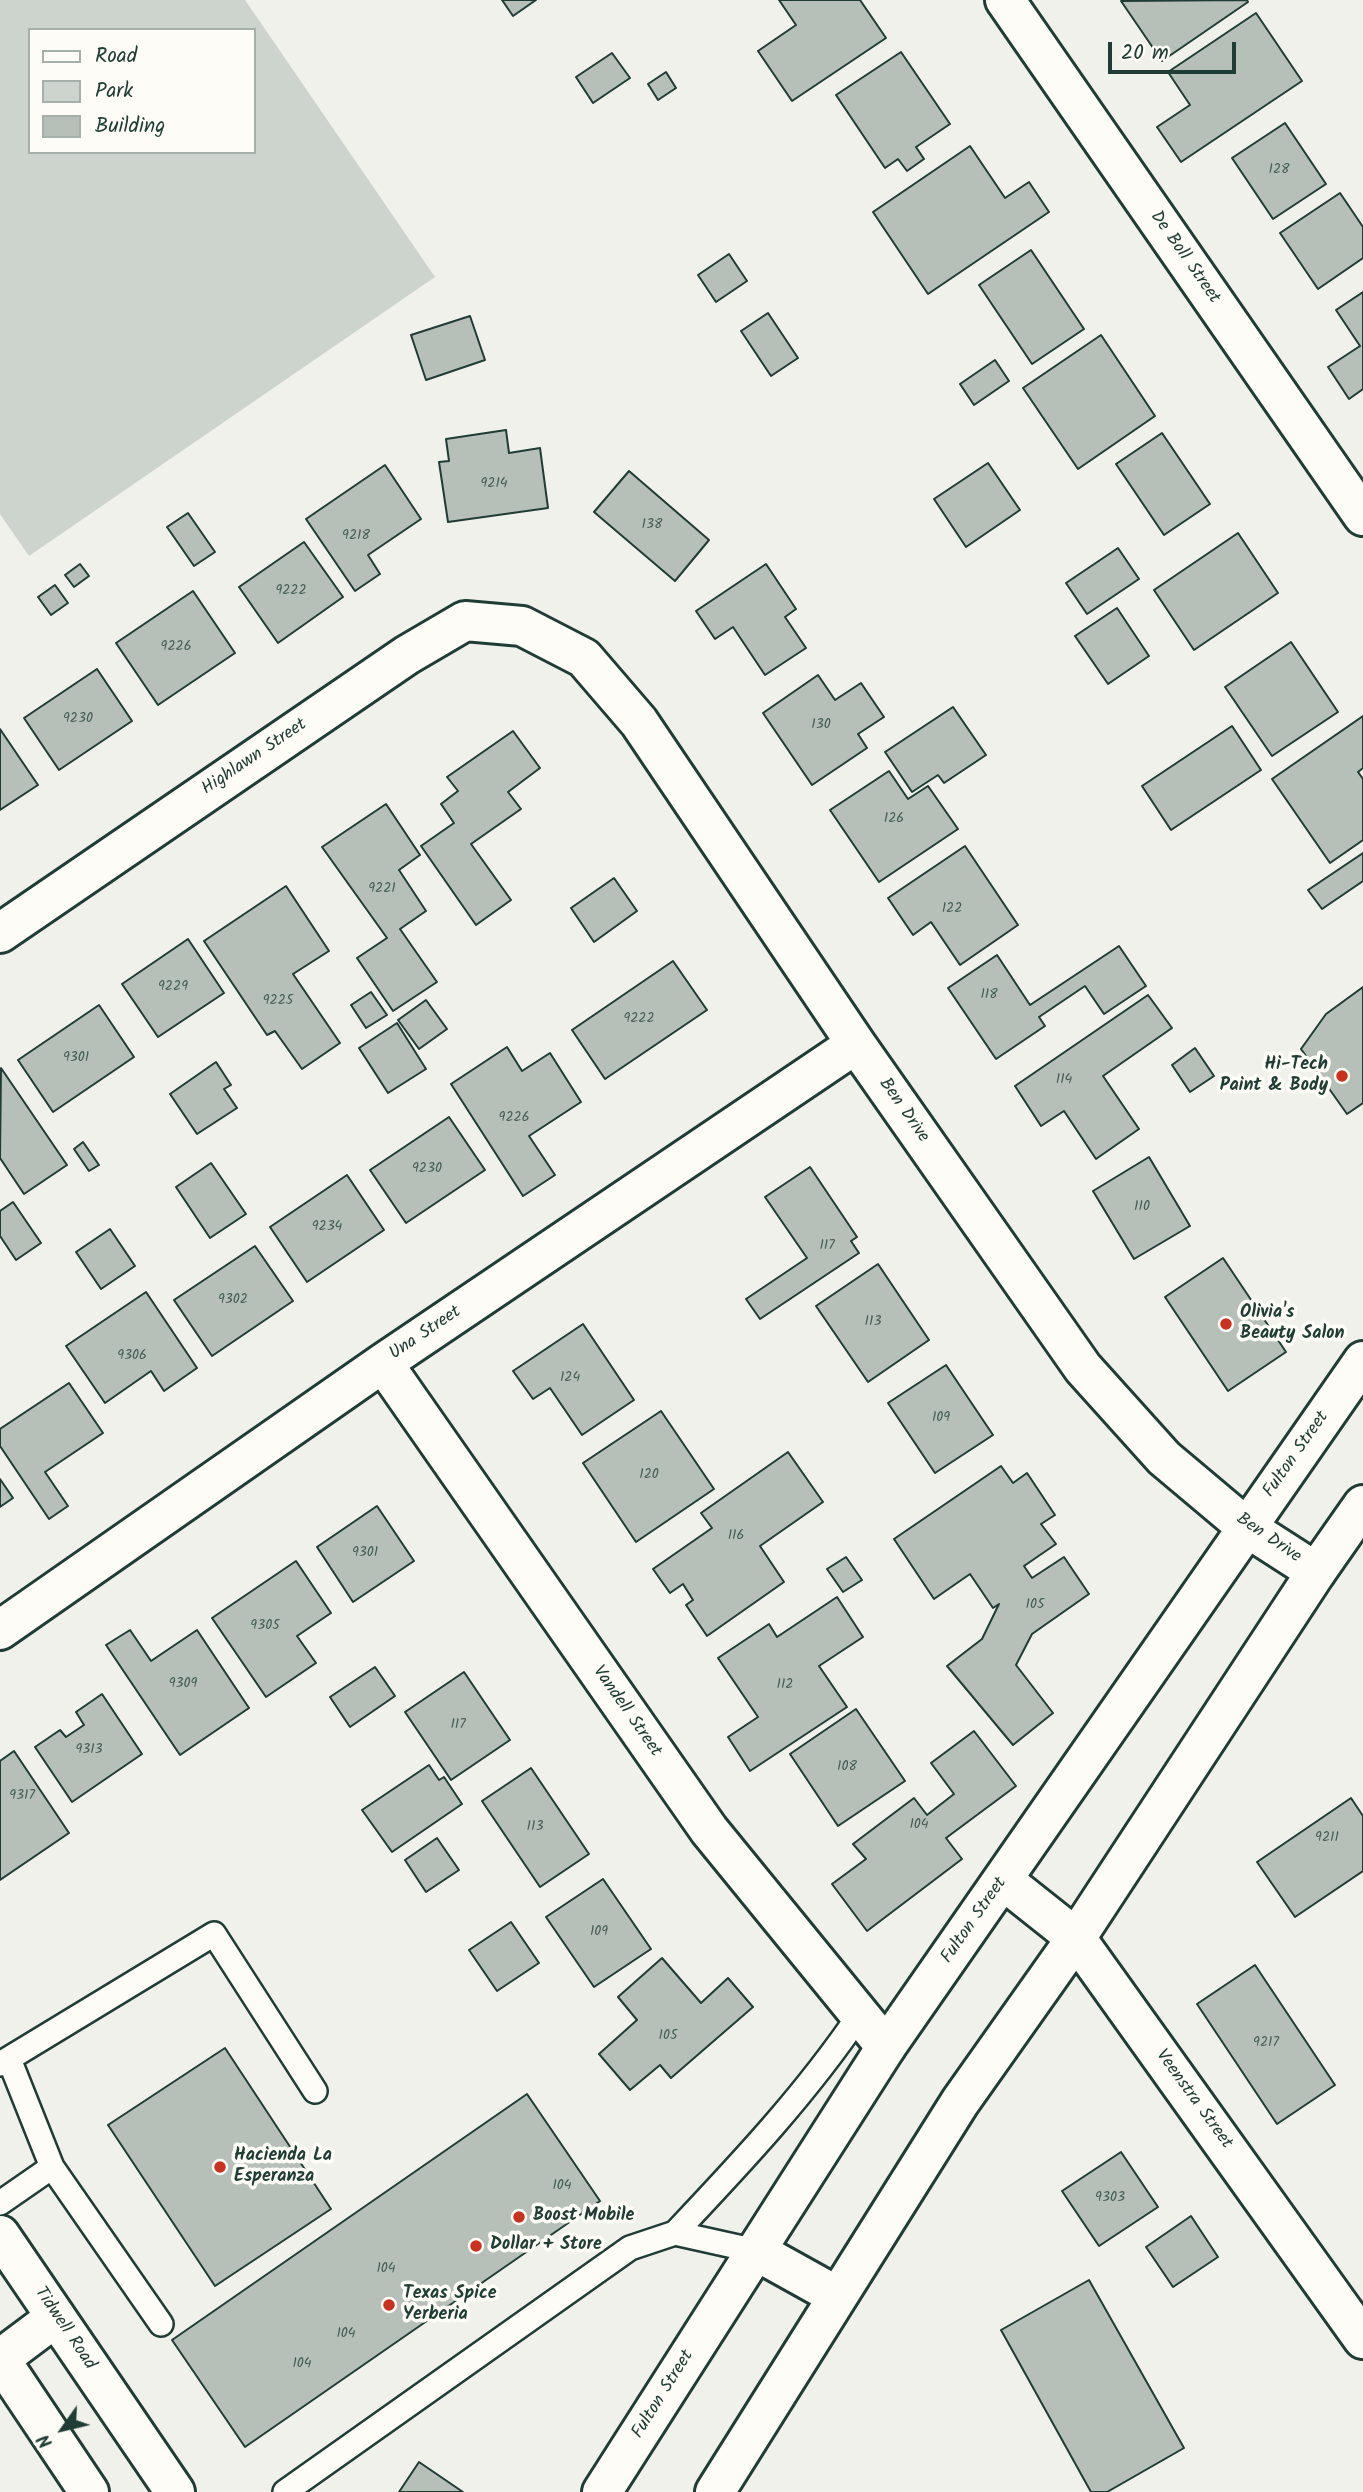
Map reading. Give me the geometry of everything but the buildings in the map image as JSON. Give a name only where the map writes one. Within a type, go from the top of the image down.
[{"type":"street","name":"De Boll Street","points":[[1006,0],[1363,516]]},
{"type":"street","name":"Highlawn Street","points":[[0,933],[407,655],[465,621],[523,626]]},
{"type":"street","name":"Ben Drive","points":[[523,626],[584,658],[639,722],[856,1044],[1083,1368],[1164,1458],[1246,1527],[1316,1572]]},
{"type":"street","name":"Una Street","points":[[0,1630],[383,1363],[856,1044]]},
{"type":"street","name":"Fulton Street","points":[[602,2492],[886,2047],[1363,1361]]},
{"type":"street","name":"Vandell Street","points":[[383,1363],[709,1830],[886,2047]]},
{"type":"street","points":[[715,2492],[960,2102],[1076,1938],[1316,1572],[1363,1505]]},
{"type":"street","name":"Veenstra Street","points":[[1003,1880],[1076,1938],[1363,2339]]},
{"type":"street","name":"Tidwell Road","points":[[0,2235],[175,2492]]},
{"type":"street","points":[[755,2251],[837,2296]]},
{"type":"street","points":[[56,2317],[0,2359],[89,2492]]},
{"type":"lane","points":[[161,2324],[52,2168],[5,2062],[214,1934],[315,2091]]},
{"type":"lane","points":[[285,2492],[631,2248],[675,2233],[766,2136],[831,2056],[860,2014]]},
{"type":"lane","points":[[0,2203],[52,2168]]},
{"type":"lane","points":[[675,2233],[755,2251]]},
{"type":"green space","points":[[0,0],[245,0],[435,277],[29,556],[0,514]]},
{"type":"place","name":"Hi-Tech Paint & Body","points":[[1342,1076]]},
{"type":"place","name":"Olivia's Beauty Salon","points":[[1226,1324]]},
{"type":"place","name":"Hacienda La Esperanza","points":[[220,2167]]},
{"type":"place","name":"Boost Mobile","points":[[519,2217]]},
{"type":"place","name":"Dollar + Store","points":[[476,2246]]},
{"type":"place","name":"Texas Spice Yerberia","points":[[389,2305]]}]
